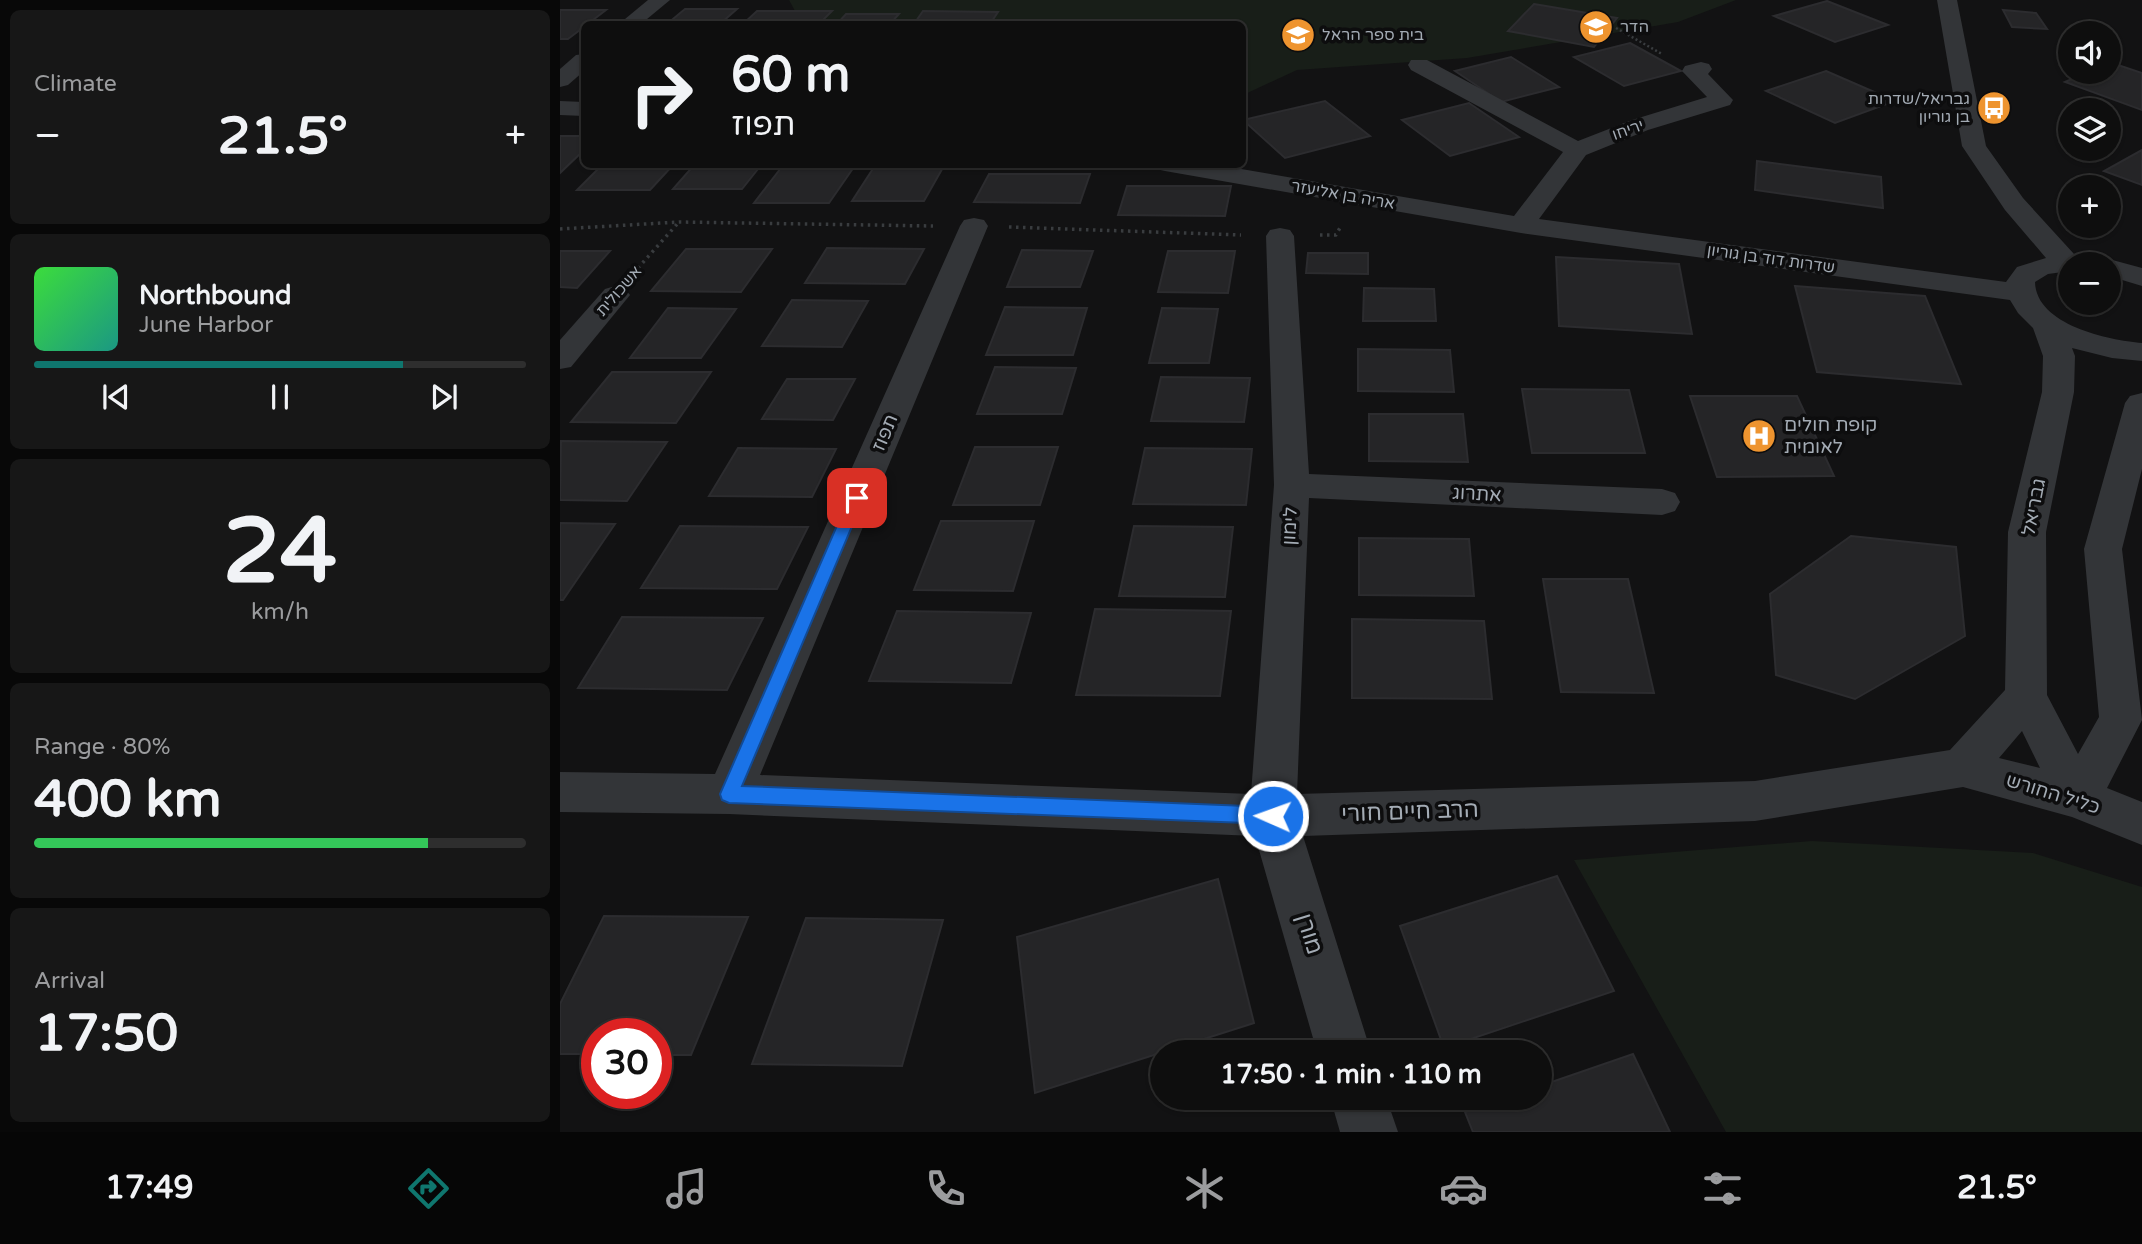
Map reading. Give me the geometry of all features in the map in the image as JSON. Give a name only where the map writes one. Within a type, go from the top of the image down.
[{"type":"street","points":[[633,21],[660,0]]},
{"type":"street","points":[[1947,0],[1974,146],[2014,205],[2058,254]]},
{"type":"street","points":[[560,80],[581,62]]},
{"type":"street","points":[[1419,65],[1577,150],[1521,225]]},
{"type":"street","name":"יריחו","points":[[1577,150],[1640,125],[1722,100],[1697,70]]},
{"type":"street","points":[[560,108],[581,109]]},
{"type":"street","name":"אריה בן אליעזר","points":[[1189,168],[1521,225]]},
{"type":"street","name":"שדרות דוד בן גוריון","points":[[1521,225],[2021,293]]},
{"type":"street","name":"תפוז","points":[[729,794],[974,226]]},
{"type":"street","name":"לימון","points":[[1273,816],[1292,485],[1280,236]]},
{"type":"street","points":[[2058,263],[2030,271],[2021,281],[2021,293],[2029,308],[2047,323],[2071,336],[2100,346],[2142,352]]},
{"type":"street","points":[[2121,271],[2142,277]]},
{"type":"street","name":"אשכולית","points":[[560,360],[615,295]]},
{"type":"street","name":"גבריאל","points":[[2047,323],[2059,356],[2058,392],[2027,532],[2026,695],[2078,798]]},
{"type":"street","points":[[2078,798],[2132,732],[2102,549],[2142,403]]},
{"type":"street","name":"אתרוג","points":[[1292,485],[1662,502]]},
{"type":"street","points":[[1963,768],[2026,695]]},
{"type":"street","name":"הרב חיים חורי","points":[[560,792],[729,794],[1273,816],[1755,801],[1963,768]]},
{"type":"street","name":"כליל החורש","points":[[1963,768],[2078,798],[2142,824]]},
{"type":"street","name":"מורן","points":[[1273,816],[1341,1040]]},
{"type":"street","points":[[1362,1110],[1369,1132]]},
{"type":"path","points":[[1616,28],[1697,70]]},
{"type":"path","name":"אשכולית","points":[[615,295],[679,222]]},
{"type":"shaded area","points":[[789,0],[1736,0],[1678,22],[1467,58],[1297,70],[1246,94],[1246,21],[800,21]]},
{"type":"shaded area","points":[[1812,841],[2033,853],[2142,887],[2142,1132],[1726,1132],[1574,860]]},
{"type":"building","points":[[1827,1],[1888,25],[1835,42],[1774,16]]},
{"type":"building","points":[[1534,4],[1617,18],[1594,47],[1508,31]]},
{"type":"building","points":[[685,9],[737,9],[723,21],[671,21]]},
{"type":"building","points":[[560,10],[606,10],[592,21],[581,21],[581,29],[568,39],[560,39]]},
{"type":"building","points":[[2003,10],[2036,13],[2047,29],[2012,27]]},
{"type":"building","points":[[757,11],[832,11],[822,21],[746,21]]},
{"type":"building","points":[[923,11],[998,12],[992,21],[916,21]]},
{"type":"building","points":[[846,14],[899,14],[893,21],[840,21]]},
{"type":"building","points":[[1630,43],[1681,71],[1624,86],[1574,57]]},
{"type":"building","points":[[1511,57],[1559,87],[1501,102],[1455,71]]},
{"type":"building","points":[[2121,66],[2142,73],[2142,110],[2121,102],[2121,98],[2109,98],[2070,84],[2121,84]]},
{"type":"building","points":[[1826,71],[1895,101],[1835,123],[1766,91]]},
{"type":"building","points":[[1325,101],[1370,136],[1285,158],[1246,123],[1246,119]]},
{"type":"building","points":[[1469,103],[1519,137],[1450,156],[1402,120]]},
{"type":"building","points":[[560,136],[581,136],[581,153],[560,173]]},
{"type":"building","points":[[2142,150],[2142,185],[2121,175],[2104,171]]},
{"type":"building","points":[[1757,161],[1881,177],[1883,208],[1755,190]]},
{"type":"building","points":[[599,168],[670,168],[650,190],[577,190]]},
{"type":"building","points":[[691,168],[759,168],[742,189],[673,189]]},
{"type":"building","points":[[781,168],[853,168],[829,203],[754,203]]},
{"type":"building","points":[[873,168],[943,168],[924,201],[852,201]]},
{"type":"building","points":[[989,174],[1090,174],[1080,203],[974,202]]},
{"type":"building","points":[[1127,186],[1231,186],[1225,216],[1118,215]]},
{"type":"building","points":[[827,248],[924,249],[905,284],[805,283]]},
{"type":"building","points":[[686,249],[772,249],[741,292],[651,291]]},
{"type":"building","points":[[1022,250],[1093,251],[1080,287],[1007,287]]},
{"type":"building","points":[[560,251],[610,251],[577,288],[560,287]]},
{"type":"building","points":[[1168,251],[1235,251],[1228,293],[1158,292]]},
{"type":"building","points":[[1308,253],[1368,253],[1368,274],[1306,273]]},
{"type":"building","points":[[1556,257],[1679,264],[1692,334],[1559,326]]},
{"type":"building","points":[[1795,286],[1925,296],[1961,384],[1817,372]]},
{"type":"building","points":[[1364,288],[1434,289],[1436,321],[1363,321]]},
{"type":"building","points":[[792,300],[868,301],[842,347],[762,346]]},
{"type":"building","points":[[1005,307],[1087,308],[1073,355],[986,355]]},
{"type":"building","points":[[668,308],[736,309],[701,358],[630,358]]},
{"type":"building","points":[[1162,308],[1218,309],[1209,363],[1149,363]]},
{"type":"building","points":[[1358,349],[1450,350],[1454,392],[1358,391]]},
{"type":"building","points":[[995,367],[1076,368],[1062,414],[977,414]]},
{"type":"building","points":[[612,372],[711,372],[676,423],[571,422]]},
{"type":"building","points":[[1161,377],[1250,378],[1244,422],[1151,421]]},
{"type":"building","points":[[787,379],[855,379],[833,420],[762,419]]},
{"type":"building","points":[[1522,389],[1629,390],[1645,453],[1532,453]]},
{"type":"building","name":"קופת חולים לאומית","points":[[1690,396],[1797,396],[1834,476],[1717,477]]},
{"type":"building","points":[[1369,414],[1463,414],[1468,462],[1369,461]]},
{"type":"building","points":[[561,441],[667,442],[627,501],[560,500]]},
{"type":"building","points":[[975,447],[1058,447],[1040,505],[953,505]]},
{"type":"building","points":[[738,448],[836,449],[812,497],[709,496]]},
{"type":"building","points":[[1145,448],[1252,449],[1246,505],[1133,504]]},
{"type":"building","points":[[941,521],[1034,521],[1013,591],[914,590]]},
{"type":"building","points":[[560,523],[615,524],[563,600],[560,600]]},
{"type":"building","points":[[680,526],[808,527],[777,589],[641,588]]},
{"type":"building","points":[[1134,526],[1233,527],[1225,597],[1119,596]]},
{"type":"building","points":[[1851,536],[1956,547],[1965,636],[1855,699],[1776,675],[1770,594]]},
{"type":"building","points":[[1359,538],[1469,539],[1474,596],[1359,595]]},
{"type":"building","points":[[1543,579],[1628,579],[1654,693],[1561,692]]},
{"type":"building","points":[[1095,609],[1231,611],[1220,696],[1076,695]]},
{"type":"building","points":[[897,611],[1031,613],[1011,683],[869,681]]},
{"type":"building","points":[[622,617],[763,618],[727,690],[578,688]]},
{"type":"building","points":[[1352,619],[1484,621],[1492,699],[1352,698]]},
{"type":"building","points":[[1557,876],[1614,991],[1468,1040],[1441,1040],[1400,926]]},
{"type":"building","points":[[1218,879],[1254,1023],[1201,1040],[1150,1040],[1150,1056],[1035,1093],[1017,937]]},
{"type":"building","points":[[604,916],[748,917],[691,1055],[672,1055],[672,1018],[581,1018],[581,1054],[560,1054],[560,1004]]},
{"type":"building","points":[[806,918],[943,920],[902,1066],[752,1064]]},
{"type":"building","points":[[1633,1054],[1670,1132],[1473,1132],[1465,1112],[1471,1110],[1552,1110],[1552,1082]]},
{"type":"place","name":"הדר","points":[[1596,27]]},
{"type":"place","name":"בית ספר הראל","points":[[1298,35]]},
{"type":"place","name":"גבריאל/שדרות בן גוריון","points":[[1994,108]]},
{"type":"place","name":"קופת חולים לאומית","points":[[1759,436]]},
{"type":"route","points":[[857,498],[729,794],[1273,816]]}]
